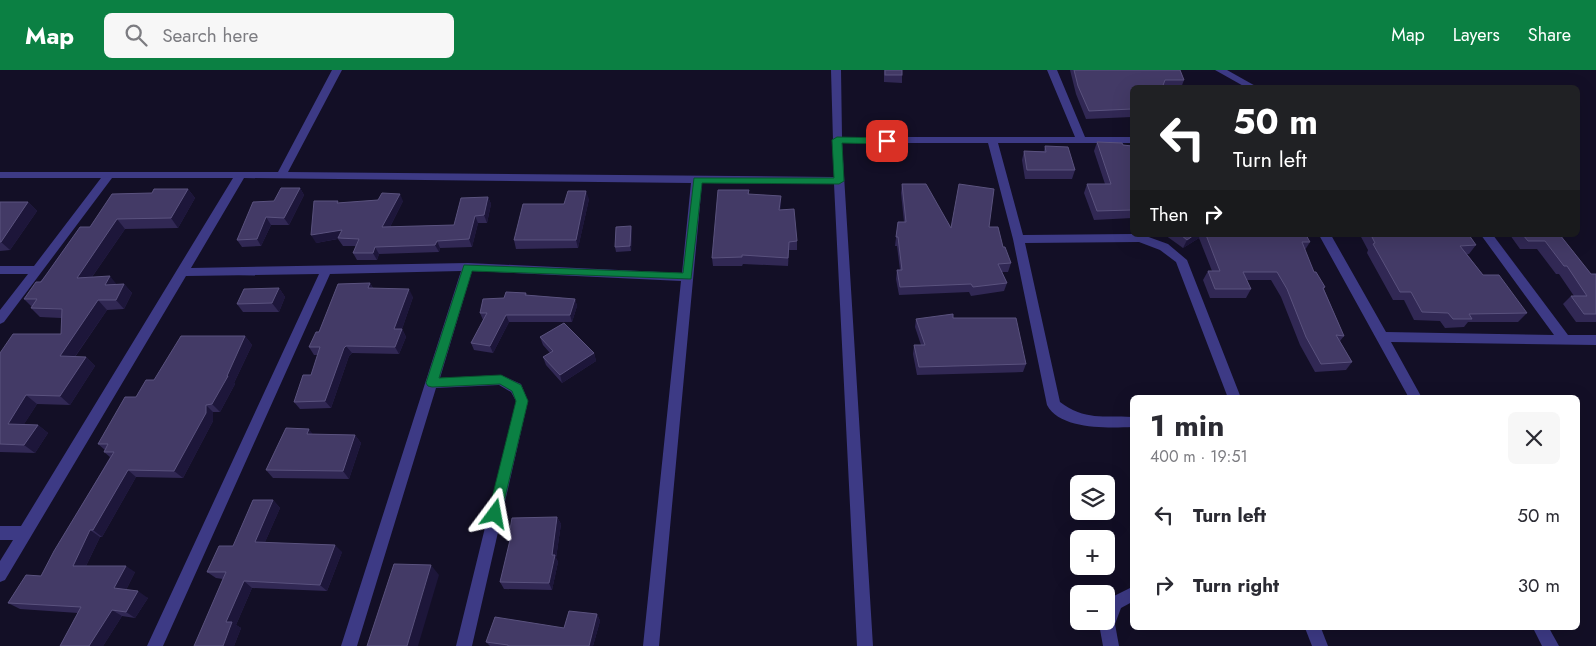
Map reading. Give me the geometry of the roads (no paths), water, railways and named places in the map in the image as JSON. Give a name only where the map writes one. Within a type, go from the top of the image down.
[{"type":"street","points":[[281,175],[338,70]]},
{"type":"street","points":[[836,70],[839,181],[865,646]]},
{"type":"street","points":[[1052,70],[1082,142]]},
{"type":"street","points":[[1220,70],[1249,85]]},
{"type":"street","points":[[837,140],[1082,142],[1130,140]]},
{"type":"street","points":[[992,141],[1019,238],[1054,405],[1068,416],[1089,421],[1130,422]]},
{"type":"street","points":[[0,175],[281,175],[839,181]]},
{"type":"street","points":[[0,319],[109,175]]},
{"type":"street","points":[[0,575],[240,176]]},
{"type":"street","points":[[651,646],[697,180]]},
{"type":"street","points":[[1326,237],[1414,395]]},
{"type":"street","points":[[1488,237],[1565,340]]},
{"type":"street","points":[[1019,238],[1140,238],[1164,247],[1181,260],[1234,395]]},
{"type":"street","points":[[182,272],[468,267],[688,277]]},
{"type":"street","points":[[349,646],[468,267]]},
{"type":"street","points":[[0,270],[36,270]]},
{"type":"street","points":[[155,646],[326,270]]},
{"type":"street","points":[[1383,337],[1596,340]]},
{"type":"street","points":[[432,383],[501,380],[516,388],[522,401],[464,646]]},
{"type":"street","points":[[0,533],[25,533]]},
{"type":"street","points":[[1111,646],[1107,624],[1115,603],[1130,595]]},
{"type":"street","points":[[1314,630],[1320,646]]},
{"type":"street","points":[[1542,630],[1552,646]]}]
